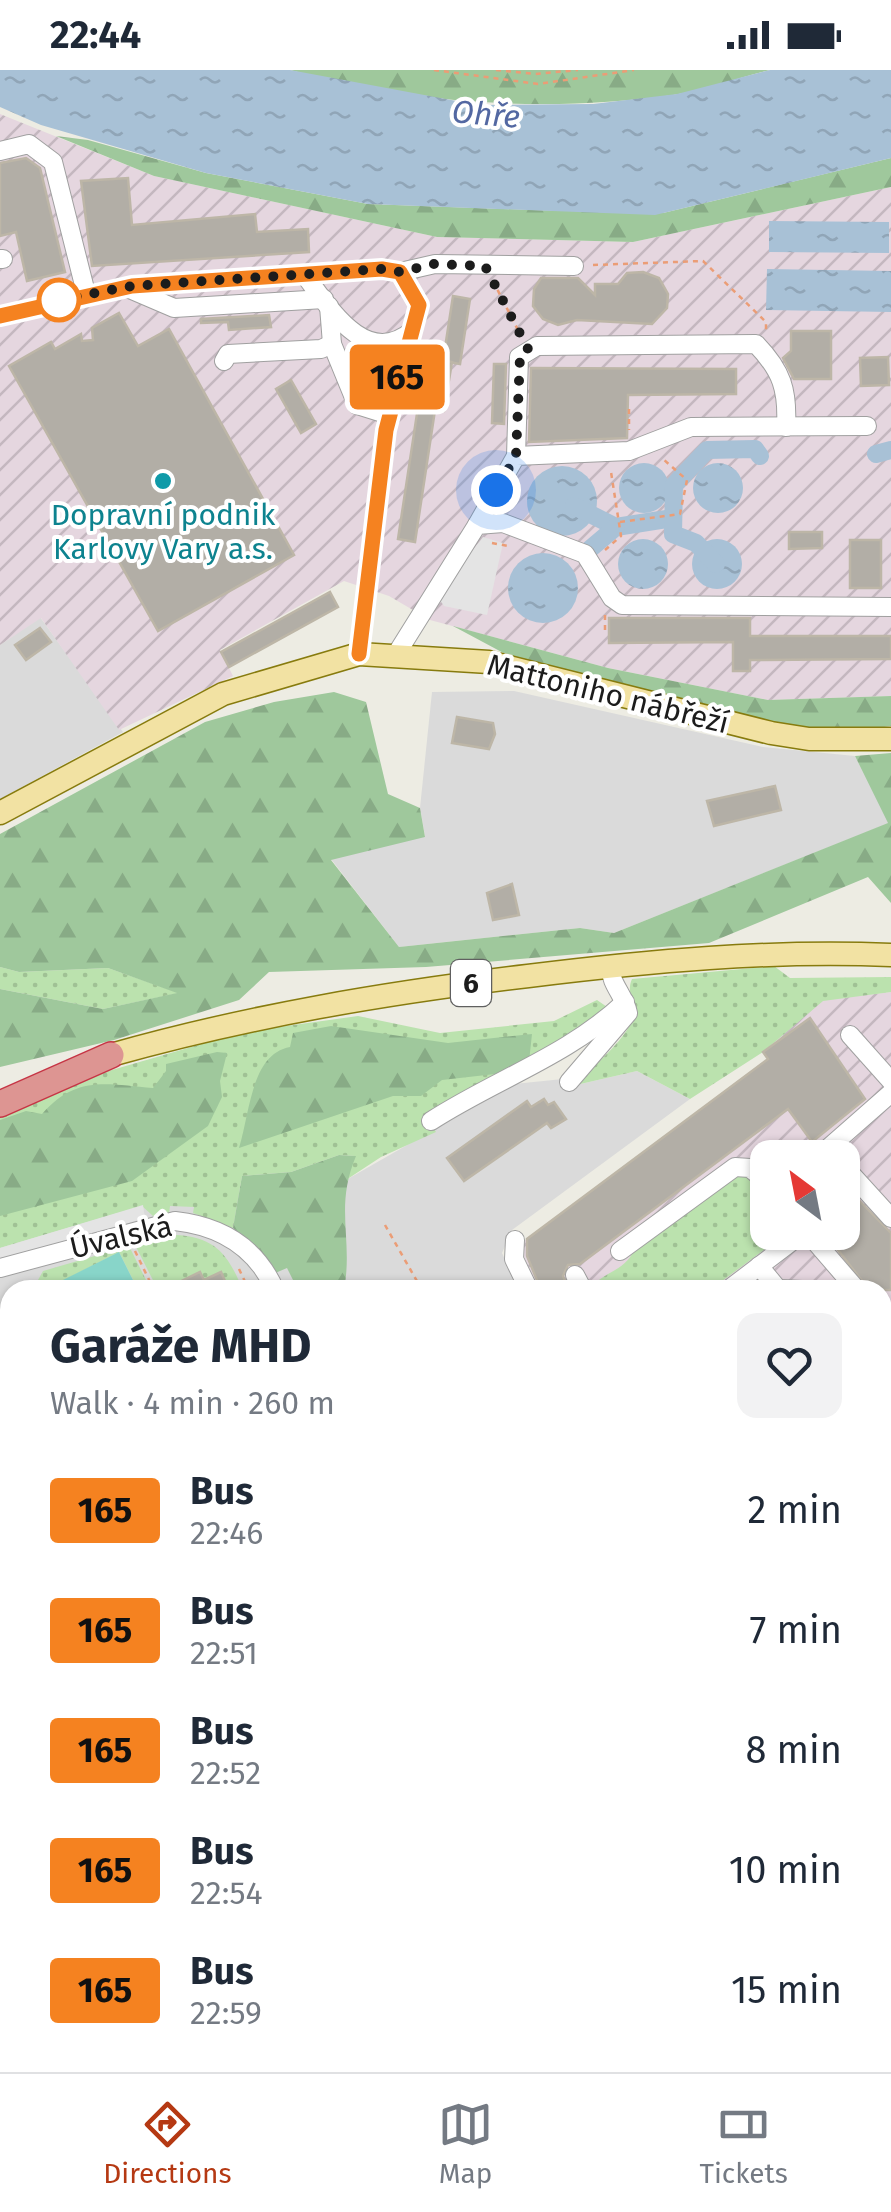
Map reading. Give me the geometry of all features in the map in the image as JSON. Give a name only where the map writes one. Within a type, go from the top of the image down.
[{"type":"highway","name":"6","points":[[0,1087],[111,1056]]},
{"type":"highway","name":"6","points":[[0,1104],[111,1056]]},
{"type":"main road","name":"Mattoniho nábřeží","points":[[0,813],[223,694],[359,654],[397,653],[489,662],[809,739],[891,739]]},
{"type":"main road","name":"6","points":[[111,1056],[214,1026],[326,1003],[610,966],[766,954],[891,954]]},
{"type":"street","points":[[0,151],[30,144],[52,162],[86,293]]},
{"type":"street","points":[[0,316],[124,287],[382,269],[400,272],[434,264],[574,266]]},
{"type":"street","points":[[359,654],[389,415],[419,305],[400,272]]},
{"type":"street","points":[[304,274],[364,341],[397,341],[412,331]]},
{"type":"street","points":[[124,287],[174,308],[327,303]]},
{"type":"street","points":[[327,303],[332,344],[358,405],[389,415]]},
{"type":"street","points":[[224,361],[228,354],[321,349],[332,344]]},
{"type":"street","points":[[397,653],[516,456],[520,356],[528,349],[756,344],[769,358],[788,392],[786,427]]},
{"type":"street","points":[[516,456],[622,452],[692,427],[867,426]]},
{"type":"street","points":[[477,525],[503,523],[542,540],[570,546],[593,564],[612,598],[622,605],[891,607]]},
{"type":"street","points":[[568,1082],[624,1022],[626,1002],[611,985],[610,966]]},
{"type":"street","points":[[431,1121],[464,1099],[593,1033],[626,1002]]},
{"type":"street","points":[[850,1035],[891,1081]]},
{"type":"street","points":[[841,1140],[891,1092]]},
{"type":"street","points":[[620,1250],[735,1167],[750,1168]]},
{"type":"street","points":[[860,1184],[891,1218]]},
{"type":"street","name":"Úvalská","points":[[0,1268],[175,1221],[198,1224],[232,1238],[259,1264],[269,1280]]},
{"type":"street","points":[[515,1240],[514,1259],[524,1280]]},
{"type":"street","points":[[741,1280],[781,1250]]},
{"type":"street","points":[[822,1250],[848,1280]]},
{"type":"street","points":[[759,1266],[771,1280]]},
{"type":"path","points":[[434,70],[538,84],[634,70]]},
{"type":"path","points":[[496,70],[535,74],[578,70]]},
{"type":"path","points":[[574,266],[703,261],[766,322],[769,358]]},
{"type":"path","points":[[485,266],[528,349]]},
{"type":"path","points":[[593,564],[621,536],[610,476],[630,443],[629,409]]},
{"type":"path","points":[[618,522],[680,514],[687,480],[664,459],[656,440]]},
{"type":"path","points":[[463,546],[471,548],[484,540],[502,546],[516,544]]},
{"type":"path","points":[[603,610],[609,631]]},
{"type":"path","points":[[384,1224],[416,1280]]},
{"type":"path","points":[[131,1242],[149,1280]]},
{"type":"path","points":[[237,1264],[244,1280]]},
{"type":"shaded area","points":[[0,114],[154,176],[437,237],[633,242],[891,187],[891,696],[768,700],[608,668],[430,620],[389,596],[344,581],[220,650],[233,676],[119,730],[41,618],[0,645]]},
{"type":"shaded area","points":[[483,537],[503,543],[487,615],[444,606],[437,596]]},
{"type":"shaded area","points":[[40,617],[123,732],[0,799],[0,645]]},
{"type":"shaded area","points":[[514,691],[763,747],[855,756],[889,823],[614,933],[580,928],[399,947],[331,859],[425,836],[420,808],[432,692]]},
{"type":"shaded area","points":[[891,992],[891,1280],[535,1280],[519,1245],[767,1059],[763,1052],[823,1000]]},
{"type":"shaded area","points":[[637,1071],[690,1099],[512,1230],[502,1253],[514,1280],[0,1280],[0,1248],[143,1205],[346,1180],[514,1084],[563,1079],[576,1085]]},
{"type":"shaded area","points":[[143,1205],[145,1218],[0,1261],[0,1248]]},
{"type":"shaded area","points":[[119,1252],[133,1280],[63,1280]]},
{"type":"green space","points":[[290,70],[770,70],[673,95],[529,104],[432,98]]},
{"type":"green space","points":[[56,136],[88,140],[206,173],[368,204],[663,213],[891,158],[891,187],[633,242],[437,237],[154,176]]},
{"type":"green space","points":[[453,626],[608,668],[768,700],[891,696],[891,726],[850,732],[775,724],[513,658]]},
{"type":"green space","points":[[334,692],[366,702],[388,794],[420,808],[425,837],[331,860],[399,947],[580,928],[614,933],[888,823],[855,756],[891,753],[891,903],[868,877],[709,943],[426,967],[269,972],[239,1000],[114,1040],[0,1067],[0,989],[103,1009],[177,993],[108,968],[19,972],[0,967],[0,834],[205,722],[274,702]]},
{"type":"green space","points":[[774,966],[790,978],[891,977],[891,992],[823,1001],[763,1052],[690,1099],[637,1071],[576,1085],[630,1025],[632,979]]},
{"type":"green space","points":[[0,967],[19,972],[108,968],[179,993],[103,1009],[0,989]]},
{"type":"green space","points":[[597,1000],[610,1009],[581,1038],[428,1118],[436,1132],[381,1157],[346,1180],[355,1156],[339,1155],[291,1172],[242,1176],[233,1228],[193,1213],[194,1207],[170,1206],[169,1214],[153,1216],[142,1206],[0,1248],[0,1112],[105,1072],[243,1032],[358,1016],[440,1033],[554,1021]]},
{"type":"green space","points":[[331,1026],[448,1043],[532,1034],[529,1062],[495,1074],[442,1080],[421,1096],[393,1096],[239,1148],[254,1087],[267,1061],[290,1047],[293,1033]]},
{"type":"green space","points":[[227,1053],[220,1081],[222,1097],[208,1126],[132,1181],[0,1216],[0,1120],[26,1111],[42,1114],[67,1093],[93,1085],[153,1088],[166,1071],[166,1064]]},
{"type":"green space","points":[[339,1155],[356,1156],[346,1190],[345,1280],[293,1280],[287,1268],[273,1274],[261,1251],[233,1228],[242,1176],[291,1172]]},
{"type":"green space","points":[[746,1174],[750,1177],[750,1250],[764,1250],[724,1280],[599,1280],[625,1263],[634,1250],[730,1177]]},
{"type":"green space","points":[[177,1235],[202,1240],[219,1250],[238,1280],[204,1280],[200,1272],[183,1280],[153,1280],[135,1245]]},
{"type":"green space","points":[[129,1246],[146,1280],[133,1280],[119,1252],[65,1280],[38,1280],[43,1271]]},
{"type":"water","name":"Ohře","points":[[0,70],[290,70],[478,105],[593,104],[677,94],[770,70],[891,70],[891,158],[655,215],[368,204],[206,173],[41,125],[0,107]]},
{"type":"water","points":[[769,221],[889,222],[889,253],[769,252]]},
{"type":"water","points":[[767,269],[891,271],[891,312],[766,310]]},
{"type":"water","points":[[644,463],[662,470],[669,488],[662,506],[644,513],[626,506],[619,488],[626,470]]},
{"type":"water","points":[[718,463],[736,470],[743,488],[736,506],[718,513],[700,506],[693,488],[700,470]]},
{"type":"water","points":[[562,466],[587,476],[597,501],[587,526],[562,536],[537,526],[527,501],[537,476]]},
{"type":"water","points":[[643,539],[661,546],[668,564],[661,582],[643,589],[625,582],[618,564],[625,546]]},
{"type":"water","points":[[717,539],[735,546],[742,564],[735,582],[717,589],[699,582],[692,564],[699,546]]},
{"type":"water","points":[[543,553],[568,563],[578,588],[568,613],[543,623],[518,613],[508,588],[518,563]]},
{"type":"building","points":[[26,158],[40,168],[65,272],[27,281],[16,232],[0,236],[0,163]]},
{"type":"building","points":[[128,178],[132,225],[255,214],[257,232],[308,229],[309,252],[92,266],[81,181]]},
{"type":"building","points":[[643,272],[659,278],[668,294],[667,308],[652,324],[577,320],[558,325],[543,319],[533,306],[534,289],[541,278],[578,278],[595,295],[595,284],[618,284],[627,273]]},
{"type":"building","points":[[453,296],[470,299],[460,364],[443,361]]},
{"type":"building","name":"Dopravní podnik Karlovy Vary a.s.","points":[[119,313],[138,346],[169,329],[294,555],[158,631],[9,366],[51,342],[55,349],[81,334],[82,341],[93,340],[92,328]]},
{"type":"building","points":[[269,315],[271,327],[229,330],[228,322],[201,323],[201,319]]},
{"type":"building","points":[[791,331],[831,331],[831,379],[794,379],[783,358],[791,351]]},
{"type":"building","points":[[888,357],[889,385],[861,386],[860,358]]},
{"type":"building","points":[[435,359],[452,362],[444,411],[435,410],[415,542],[398,539],[418,407],[428,409]]},
{"type":"building","points":[[494,364],[506,364],[504,424],[492,423]]},
{"type":"building","points":[[531,368],[736,369],[736,394],[628,395],[627,438],[529,442]]},
{"type":"building","points":[[291,380],[316,424],[301,433],[276,389]]},
{"type":"building","points":[[789,532],[822,532],[822,548],[789,549]]},
{"type":"building","points":[[850,540],[881,540],[881,588],[850,588]]},
{"type":"building","points":[[330,592],[338,607],[229,667],[221,652]]},
{"type":"building","points":[[609,618],[750,618],[750,636],[891,636],[891,659],[750,660],[750,671],[733,671],[733,642],[609,643]]},
{"type":"building","points":[[40,628],[51,642],[26,660],[15,645]]},
{"type":"building","points":[[457,717],[493,723],[495,734],[489,749],[452,743]]},
{"type":"building","points":[[775,786],[781,810],[714,826],[707,801]]},
{"type":"building","points":[[512,884],[519,915],[493,920],[487,893]]},
{"type":"building","points":[[810,1018],[865,1099],[814,1140],[788,1109],[580,1264],[568,1265],[565,1280],[537,1280],[527,1256],[527,1239],[768,1059],[763,1052]]},
{"type":"building","points":[[544,1099],[548,1105],[554,1102],[566,1119],[551,1128],[547,1123],[464,1181],[447,1158],[527,1101],[531,1107]]},
{"type":"building","points":[[860,1201],[891,1233],[891,1280],[861,1280],[838,1250],[860,1250]]},
{"type":"building","points":[[200,1272],[204,1280],[184,1280]]},
{"type":"building","points":[[221,1272],[225,1280],[204,1280]]},
{"type":"waterway","points":[[716,564],[696,543],[673,534],[674,485],[707,450],[755,449],[760,456]]},
{"type":"waterway","points":[[876,454],[891,450]]},
{"type":"waterway","points":[[574,506],[616,527],[673,518]]},
{"type":"waterway","points":[[590,549],[616,527]]},
{"type":"bus line","name":"165","points":[[0,316],[86,293],[132,286],[382,269],[400,272],[410,282],[419,305],[386,430],[359,654]]},
{"type":"place","name":"Dopravní podnik Karlovy Vary a.s.","points":[[163,481]]},
{"type":"route","points":[[59,300],[132,286],[382,269],[400,272],[434,264],[485,266],[528,349],[520,356],[516,456],[496,490]]}]
